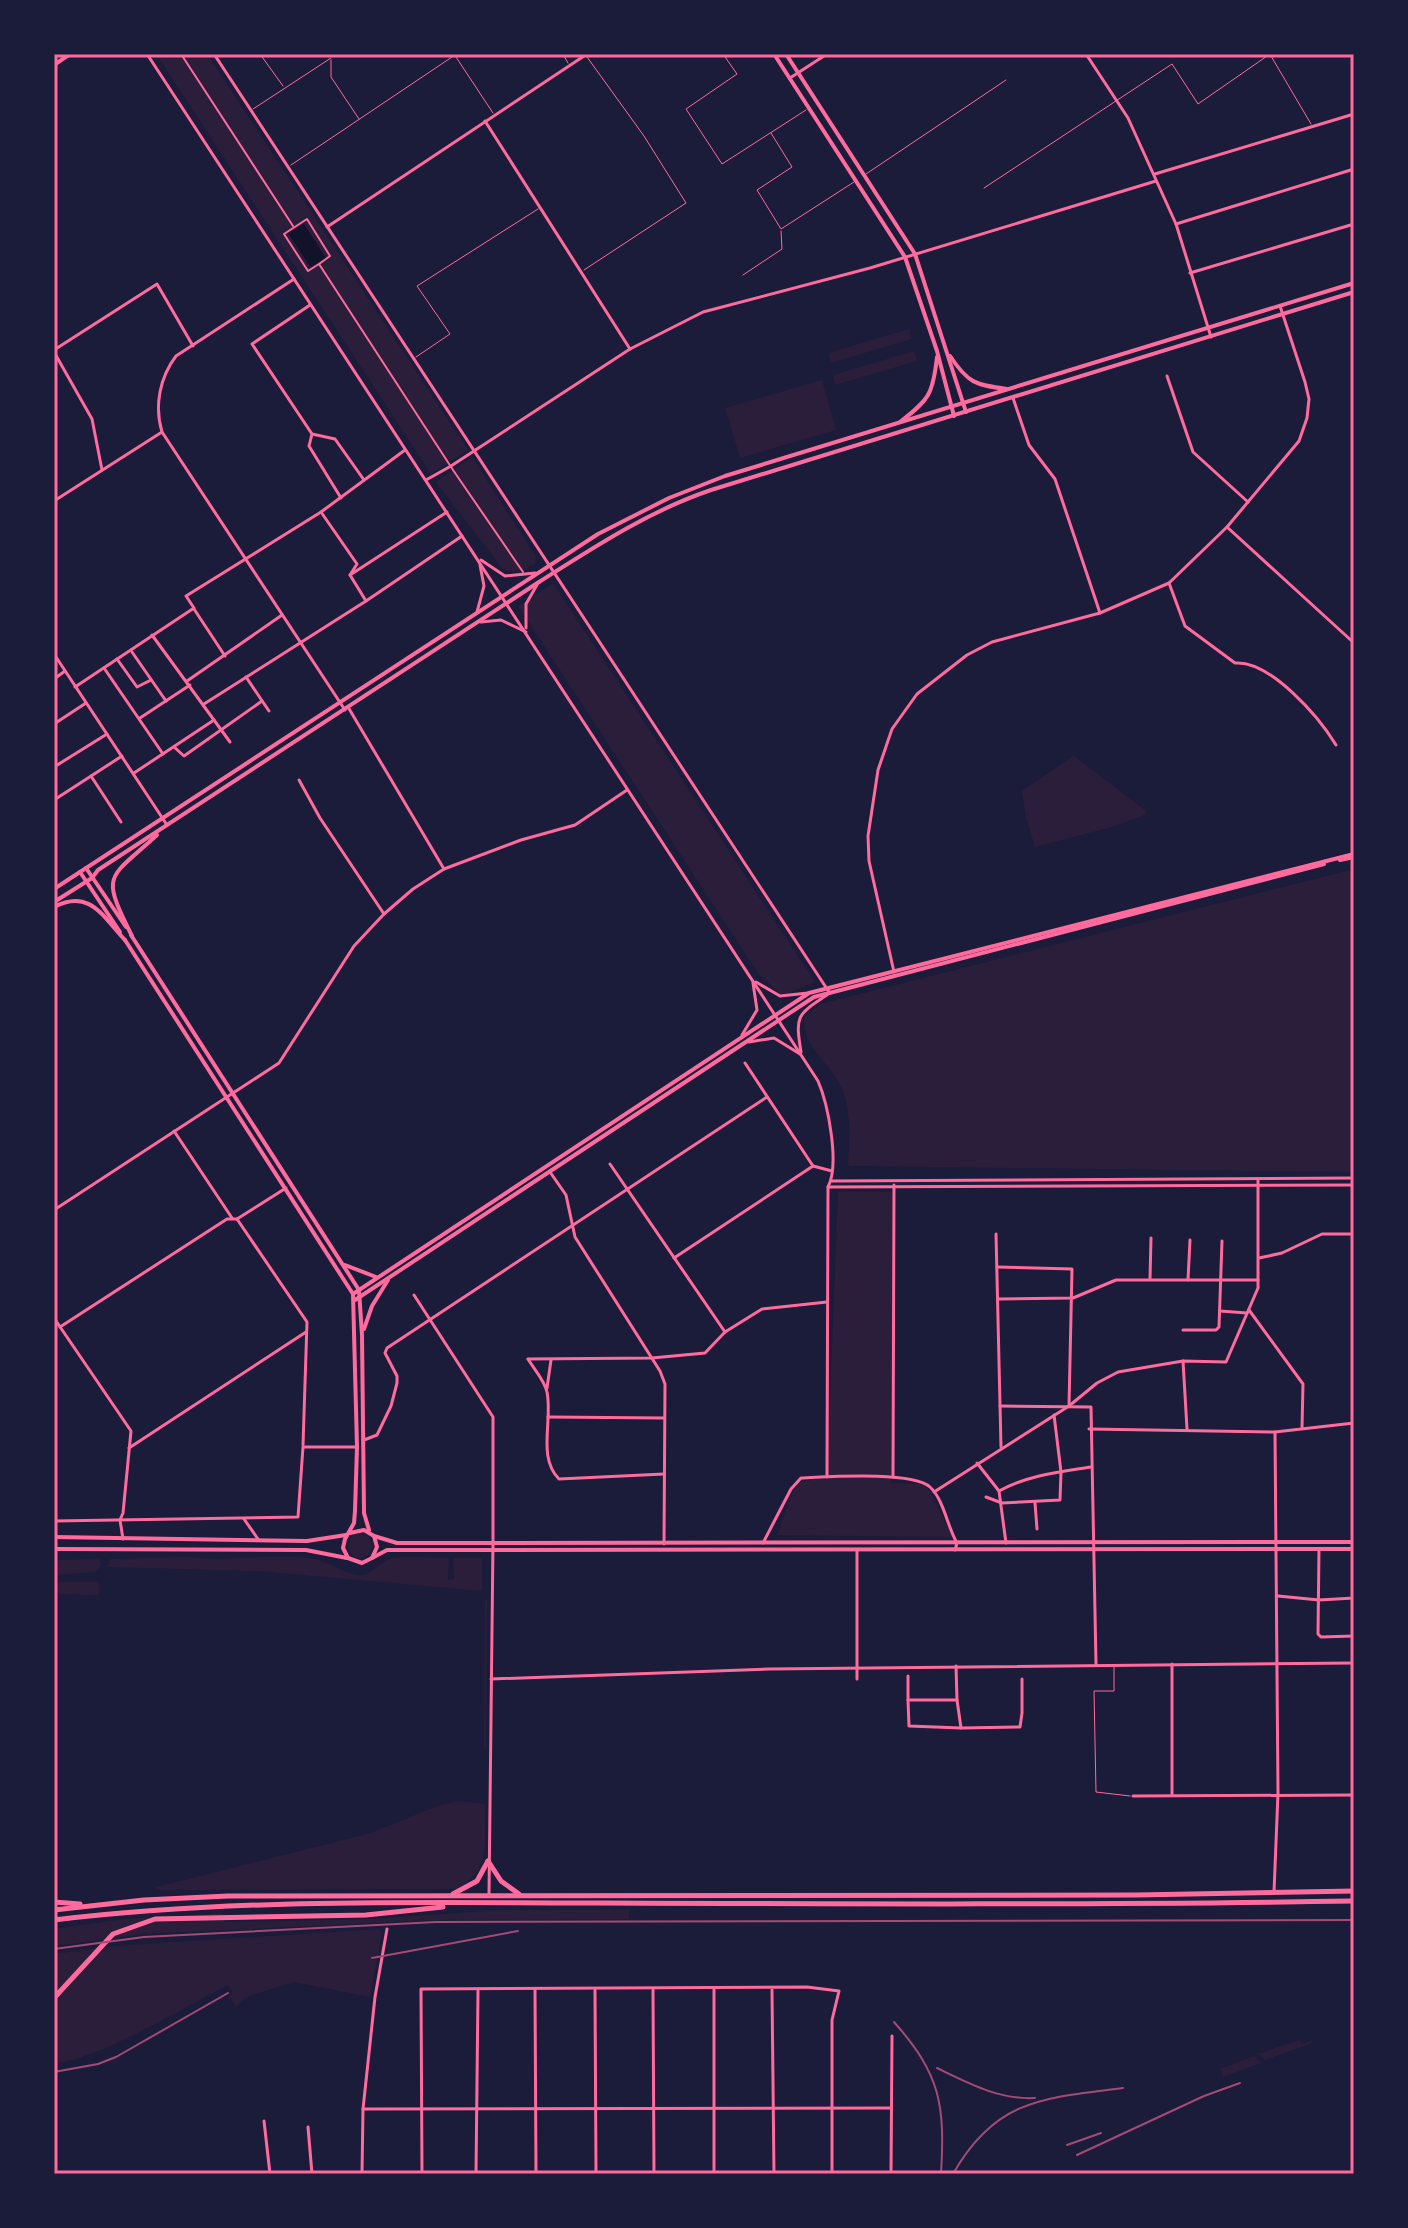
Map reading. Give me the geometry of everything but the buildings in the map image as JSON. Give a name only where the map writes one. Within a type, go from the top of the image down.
[{"type":"highway","points":[[452,1895],[477,1881],[488,1861],[501,1881],[524,1895]]},
{"type":"highway","points":[[54,1910],[228,1896],[1136,1895],[1354,1891]]},
{"type":"highway","points":[[54,1920],[227,1907],[489,1903],[1032,1905],[1354,1901]]},
{"type":"highway","points":[[54,1902],[89,1905]]},
{"type":"highway","points":[[54,1998],[113,1934],[155,1919],[366,1915],[471,1904]]},
{"type":"main road","points":[[54,65],[70,54]]},
{"type":"main road","points":[[774,54],[905,257],[937,351],[954,416]]},
{"type":"main road","points":[[786,54],[915,254],[966,412]]},
{"type":"main road","points":[[54,889],[598,534],[669,498],[725,476],[1354,283]]},
{"type":"main road","points":[[54,904],[92,878],[98,870],[553,573],[627,527],[692,496],[1354,292]]},
{"type":"main road","points":[[945,349],[959,369],[976,384],[1010,389]]},
{"type":"main road","points":[[900,422],[930,395],[937,351]]},
{"type":"main road","points":[[132,936],[116,905],[111,882],[117,870],[167,825]]},
{"type":"main road","points":[[358,1299],[809,993],[829,991],[1354,855]]},
{"type":"main road","points":[[777,1017],[829,991],[894,972],[1354,855]]},
{"type":"main road","points":[[86,868],[359,1290],[355,1512],[343,1548],[348,1558]]},
{"type":"main road","points":[[80,872],[358,1299],[362,1335],[364,1511],[377,1547],[372,1558]]},
{"type":"main road","points":[[54,904],[66,901],[88,903],[125,940]]},
{"type":"main road","points":[[353,1294],[740,1042]]},
{"type":"main road","points":[[344,1264],[376,1277]]},
{"type":"main road","points":[[362,1335],[372,1306],[390,1277]]},
{"type":"main road","points":[[54,1537],[307,1541],[358,1530],[397,1543],[857,1550],[1093,1549],[1354,1542]]},
{"type":"main road","points":[[54,1549],[151,1552],[309,1550],[362,1563],[387,1550],[493,1545],[1093,1542],[1354,1549]]},
{"type":"street","points":[[147,54],[818,1081],[829,1111],[832,1171],[832,1181],[828,1187],[827,1477]]},
{"type":"street","points":[[181,54],[294,227]]},
{"type":"street","points":[[214,54],[829,991],[800,1014],[797,1025],[802,1055]]},
{"type":"street","points":[[790,78],[827,54]]},
{"type":"street","points":[[1086,54],[1128,118],[1176,224],[1211,337]]},
{"type":"street","points":[[326,227],[586,55]]},
{"type":"street","points":[[1153,174],[1354,114]]},
{"type":"street","points":[[485,121],[630,349]]},
{"type":"street","points":[[1176,224],[1354,169]]},
{"type":"street","points":[[426,480],[630,349],[703,312],[905,257],[1156,181]]},
{"type":"street","points":[[307,219],[330,256],[319,264],[308,271],[284,234],[307,219]]},
{"type":"street","points":[[1190,273],[1354,224]]},
{"type":"street","points":[[319,264],[523,572]]},
{"type":"street","points":[[294,279],[176,356],[167,368],[160,390],[159,422],[162,432],[346,708],[444,869]]},
{"type":"street","points":[[102,470],[92,419],[54,351],[157,284],[193,346]]},
{"type":"street","points":[[311,304],[252,344],[312,434],[335,439],[364,480]]},
{"type":"street","points":[[894,972],[868,846],[878,770],[892,729],[917,694],[967,655],[992,642],[1100,613],[1169,583],[1227,527],[1299,441],[1307,418],[1309,399],[1305,382],[1280,305]]},
{"type":"street","points":[[1167,376],[1193,452],[1248,502]]},
{"type":"street","points":[[1013,398],[1029,445],[1055,479],[1100,613]]},
{"type":"street","points":[[54,501],[162,432]]},
{"type":"street","points":[[312,434],[309,446],[341,498]]},
{"type":"street","points":[[225,656],[186,596],[321,512],[406,449]]},
{"type":"street","points":[[321,512],[357,564],[350,575]]},
{"type":"street","points":[[350,575],[447,512]]},
{"type":"street","points":[[1227,527],[1354,643]]},
{"type":"street","points":[[204,704],[463,535]]},
{"type":"street","points":[[478,558],[511,578],[541,572]]},
{"type":"street","points":[[476,614],[484,586],[478,558]]},
{"type":"street","points":[[350,575],[366,601]]},
{"type":"street","points":[[526,632],[526,604],[539,582]]},
{"type":"street","points":[[1169,583],[1185,626],[1235,663],[1243,663],[1273,676],[1319,721],[1336,745]]},
{"type":"street","points":[[75,687],[194,608]]},
{"type":"street","points":[[139,719],[282,615]]},
{"type":"street","points":[[477,623],[501,620],[526,632]]},
{"type":"street","points":[[152,635],[230,742]]},
{"type":"street","points":[[131,650],[166,701]]},
{"type":"street","points":[[54,654],[167,825]]},
{"type":"street","points":[[117,659],[137,687],[151,680]]},
{"type":"street","points":[[104,668],[163,754]]},
{"type":"street","points":[[54,679],[65,671]]},
{"type":"street","points":[[246,677],[269,711]]},
{"type":"street","points":[[174,747],[184,756],[262,701]]},
{"type":"street","points":[[54,724],[86,703]]},
{"type":"street","points":[[134,774],[214,720]]},
{"type":"street","points":[[54,767],[107,734]]},
{"type":"street","points":[[54,800],[122,756]]},
{"type":"street","points":[[91,776],[121,822]]},
{"type":"street","points":[[299,780],[320,818],[384,914]]},
{"type":"street","points":[[54,1210],[279,1063],[354,946],[413,889],[444,869],[521,840],[575,825],[629,789]]},
{"type":"street","points":[[753,979],[780,996],[809,993]]},
{"type":"street","points":[[740,1042],[757,1010],[753,979]]},
{"type":"street","points":[[740,1042],[774,1038],[802,1055]]},
{"type":"street","points":[[745,1063],[813,1166],[832,1171]]},
{"type":"street","points":[[363,1440],[377,1435],[396,1389],[397,1376],[386,1356],[387,1348],[767,1097]]},
{"type":"street","points":[[54,1521],[298,1517],[307,1322],[174,1131]]},
{"type":"street","points":[[610,1164],[725,1332]]},
{"type":"street","points":[[674,1258],[813,1166]]},
{"type":"street","points":[[549,1170],[566,1195],[575,1237],[652,1358],[665,1384],[664,1544]]},
{"type":"street","points":[[828,1187],[1354,1178]]},
{"type":"street","points":[[934,1492],[1118,1372],[1183,1361],[1226,1362],[1258,1288],[1258,1179]]},
{"type":"street","points":[[832,1181],[894,1184],[1354,1185]]},
{"type":"street","points":[[893,1477],[894,1184]]},
{"type":"street","points":[[60,1327],[227,1219],[235,1218],[286,1188]]},
{"type":"street","points":[[996,1234],[1001,1447]]},
{"type":"street","points":[[1258,1258],[1282,1253],[1310,1237],[1354,1234]]},
{"type":"street","points":[[1150,1280],[1151,1238]]},
{"type":"street","points":[[1188,1280],[1190,1240]]},
{"type":"street","points":[[1183,1330],[1216,1330],[1219,1327],[1222,1241]]},
{"type":"street","points":[[997,1267],[1072,1269],[1069,1406]]},
{"type":"street","points":[[998,1299],[1073,1298],[1116,1280],[1258,1280]]},
{"type":"street","points":[[414,1295],[493,1417],[489,1903]]},
{"type":"street","points":[[546,1389],[528,1359],[652,1358],[705,1353],[725,1332],[762,1309],[827,1302]]},
{"type":"street","points":[[1220,1311],[1248,1312]]},
{"type":"street","points":[[1248,1312],[1303,1384],[1302,1428]]},
{"type":"street","points":[[54,1318],[131,1431],[120,1520],[123,1539]]},
{"type":"street","points":[[129,1448],[306,1332]]},
{"type":"street","points":[[551,1360],[546,1389],[549,1465],[559,1479],[664,1474]]},
{"type":"street","points":[[1183,1361],[1187,1429]]},
{"type":"street","points":[[1000,1406],[1091,1407],[1089,1429],[1096,1664]]},
{"type":"street","points":[[986,1497],[1002,1503],[1060,1500],[1061,1472],[1054,1415]]},
{"type":"street","points":[[547,1417],[664,1418]]},
{"type":"street","points":[[1089,1429],[1275,1432],[1354,1423]]},
{"type":"street","points":[[1274,1892],[1278,1793],[1275,1432]]},
{"type":"street","points":[[303,1447],[357,1447]]},
{"type":"street","points":[[977,1463],[999,1491],[1006,1543]]},
{"type":"street","points":[[999,1491],[1024,1480],[1091,1467]]},
{"type":"street","points":[[763,1543],[801,1478],[893,1477],[919,1481],[934,1492],[957,1543],[955,1550]]},
{"type":"street","points":[[1035,1503],[1037,1529]]},
{"type":"street","points":[[244,1519],[258,1539]]},
{"type":"street","points":[[1319,1549],[1318,1629],[1321,1637],[1354,1636]]},
{"type":"street","points":[[857,1550],[857,1679]]},
{"type":"street","points":[[1277,1596],[1319,1600],[1354,1598]]},
{"type":"street","points":[[491,1679],[956,1666],[1354,1663]]},
{"type":"street","points":[[1172,1664],[1172,1795]]},
{"type":"street","points":[[956,1666],[961,1728]]},
{"type":"street","points":[[908,1676],[910,1727],[1020,1727],[1022,1679]]},
{"type":"street","points":[[908,1700],[957,1700]]},
{"type":"street","points":[[1133,1796],[1354,1795]]},
{"type":"street","points":[[362,2174],[363,2109],[375,1997],[387,1929]]},
{"type":"street","points":[[422,2174],[421,1989],[839,1991],[832,2020],[832,2174]]},
{"type":"street","points":[[714,1989],[714,2174]]},
{"type":"street","points":[[772,1989],[774,2174]]},
{"type":"street","points":[[535,1990],[536,2174]]},
{"type":"street","points":[[595,1990],[596,2174]]},
{"type":"street","points":[[653,1990],[654,2174]]},
{"type":"street","points":[[476,2174],[478,1991]]},
{"type":"street","points":[[891,2174],[892,2036]]},
{"type":"street","points":[[363,2109],[891,2108]]},
{"type":"street","points":[[264,2121],[270,2174]]},
{"type":"street","points":[[308,2127],[312,2174]]},
{"type":"lane","points":[[260,54],[284,88]]},
{"type":"lane","points":[[330,54],[331,77],[360,119]]},
{"type":"lane","points":[[287,168],[454,54],[495,115]]},
{"type":"lane","points":[[563,54],[570,65]]},
{"type":"lane","points":[[723,54],[737,74],[686,109],[722,164],[808,109]]},
{"type":"lane","points":[[984,188],[1172,64],[1198,104],[1270,54],[1312,127]]},
{"type":"lane","points":[[581,272],[686,203],[644,136],[586,55]]},
{"type":"lane","points":[[250,111],[331,58]]},
{"type":"lane","points":[[865,175],[1006,80]]},
{"type":"lane","points":[[743,275],[782,249],[781,229],[757,190],[792,167],[771,133]]},
{"type":"lane","points":[[781,229],[856,181]]},
{"type":"lane","points":[[413,359],[450,334],[417,286],[540,208]]},
{"type":"lane","points":[[1114,1664],[1114,1691],[1094,1691],[1096,1792],[1133,1796]]},
{"type":"shaded area","points":[[156,54],[207,54],[468,450],[431,474]]},
{"type":"shaded area","points":[[304,224],[326,258],[310,267],[288,233]]},
{"type":"shaded area","points":[[909,329],[912,339],[831,363],[828,353]]},
{"type":"shaded area","points":[[914,351],[917,361],[835,385],[833,375]]},
{"type":"shaded area","points":[[822,380],[836,430],[740,458],[725,408]]},
{"type":"shaded area","points":[[472,457],[536,557],[535,563],[527,568],[515,572],[502,568],[436,482]]},
{"type":"shaded area","points":[[553,583],[815,982],[780,994],[758,973],[518,606]]},
{"type":"shaded area","points":[[1074,756],[1146,811],[1145,815],[1035,847],[1022,791]]},
{"type":"shaded area","points":[[1354,869],[1354,1172],[848,1166],[849,1127],[845,1098],[837,1080],[812,1046],[805,1028],[804,1017],[820,1004]]},
{"type":"shaded area","points":[[838,1192],[894,1192],[891,1483],[926,1484],[953,1537],[777,1535],[796,1483],[827,1477]]},
{"type":"shaded area","points":[[360,1534],[369,1537],[372,1546],[369,1555],[360,1558],[351,1555],[348,1546],[351,1537]]},
{"type":"shaded area","points":[[309,1558],[361,1575],[393,1558],[449,1558],[448,1580],[454,1579],[453,1558],[482,1558],[482,1591],[258,1571],[108,1567],[110,1559]]},
{"type":"shaded area","points":[[99,1559],[101,1566],[95,1572],[54,1575],[54,1560]]},
{"type":"shaded area","points":[[54,1582],[97,1582],[100,1585],[99,1595],[54,1594]]},
{"type":"shaded area","points":[[485,1600],[487,1600],[484,1748]]},
{"type":"shaded area","points":[[458,1801],[485,1804],[485,1842],[476,1873],[456,1889],[153,1888],[371,1833],[437,1806]]},
{"type":"shaded area","points":[[498,1910],[629,1910],[629,1919],[436,1920],[144,1934],[54,1946],[54,1929],[124,1919],[223,1913],[224,1922],[371,1919]]},
{"type":"shaded area","points":[[378,1929],[382,1932],[378,1956],[371,1957],[371,1960],[377,1959],[370,1997],[294,1982],[246,1997],[236,2007],[229,1996],[233,1993],[228,1985],[117,2043],[73,2060],[54,2063],[54,1954],[114,1946]]},
{"type":"shaded area","points":[[1299,2040],[1302,2044],[1312,2040],[1313,2043],[1265,2060],[1258,2054]]},
{"type":"shaded area","points":[[1256,2057],[1261,2063],[1223,2077],[1220,2069]]},
{"type":"railway","points":[[54,1949],[144,1937],[436,1922],[1354,1920]]},
{"type":"railway","points":[[372,1958],[518,1931]]},
{"type":"railway","points":[[54,2072],[98,2064],[116,2057],[228,1993]]},
{"type":"railway","points":[[894,2022],[922,2058],[937,2092],[942,2129],[941,2174]]},
{"type":"railway","points":[[937,2068],[996,2093],[1035,2098]]},
{"type":"railway","points":[[1077,2155],[1204,2096],[1240,2083]]},
{"type":"railway","points":[[953,2174],[969,2149],[1005,2116],[1046,2100],[1123,2088]]},
{"type":"railway","points":[[1067,2145],[1101,2133]]}]
